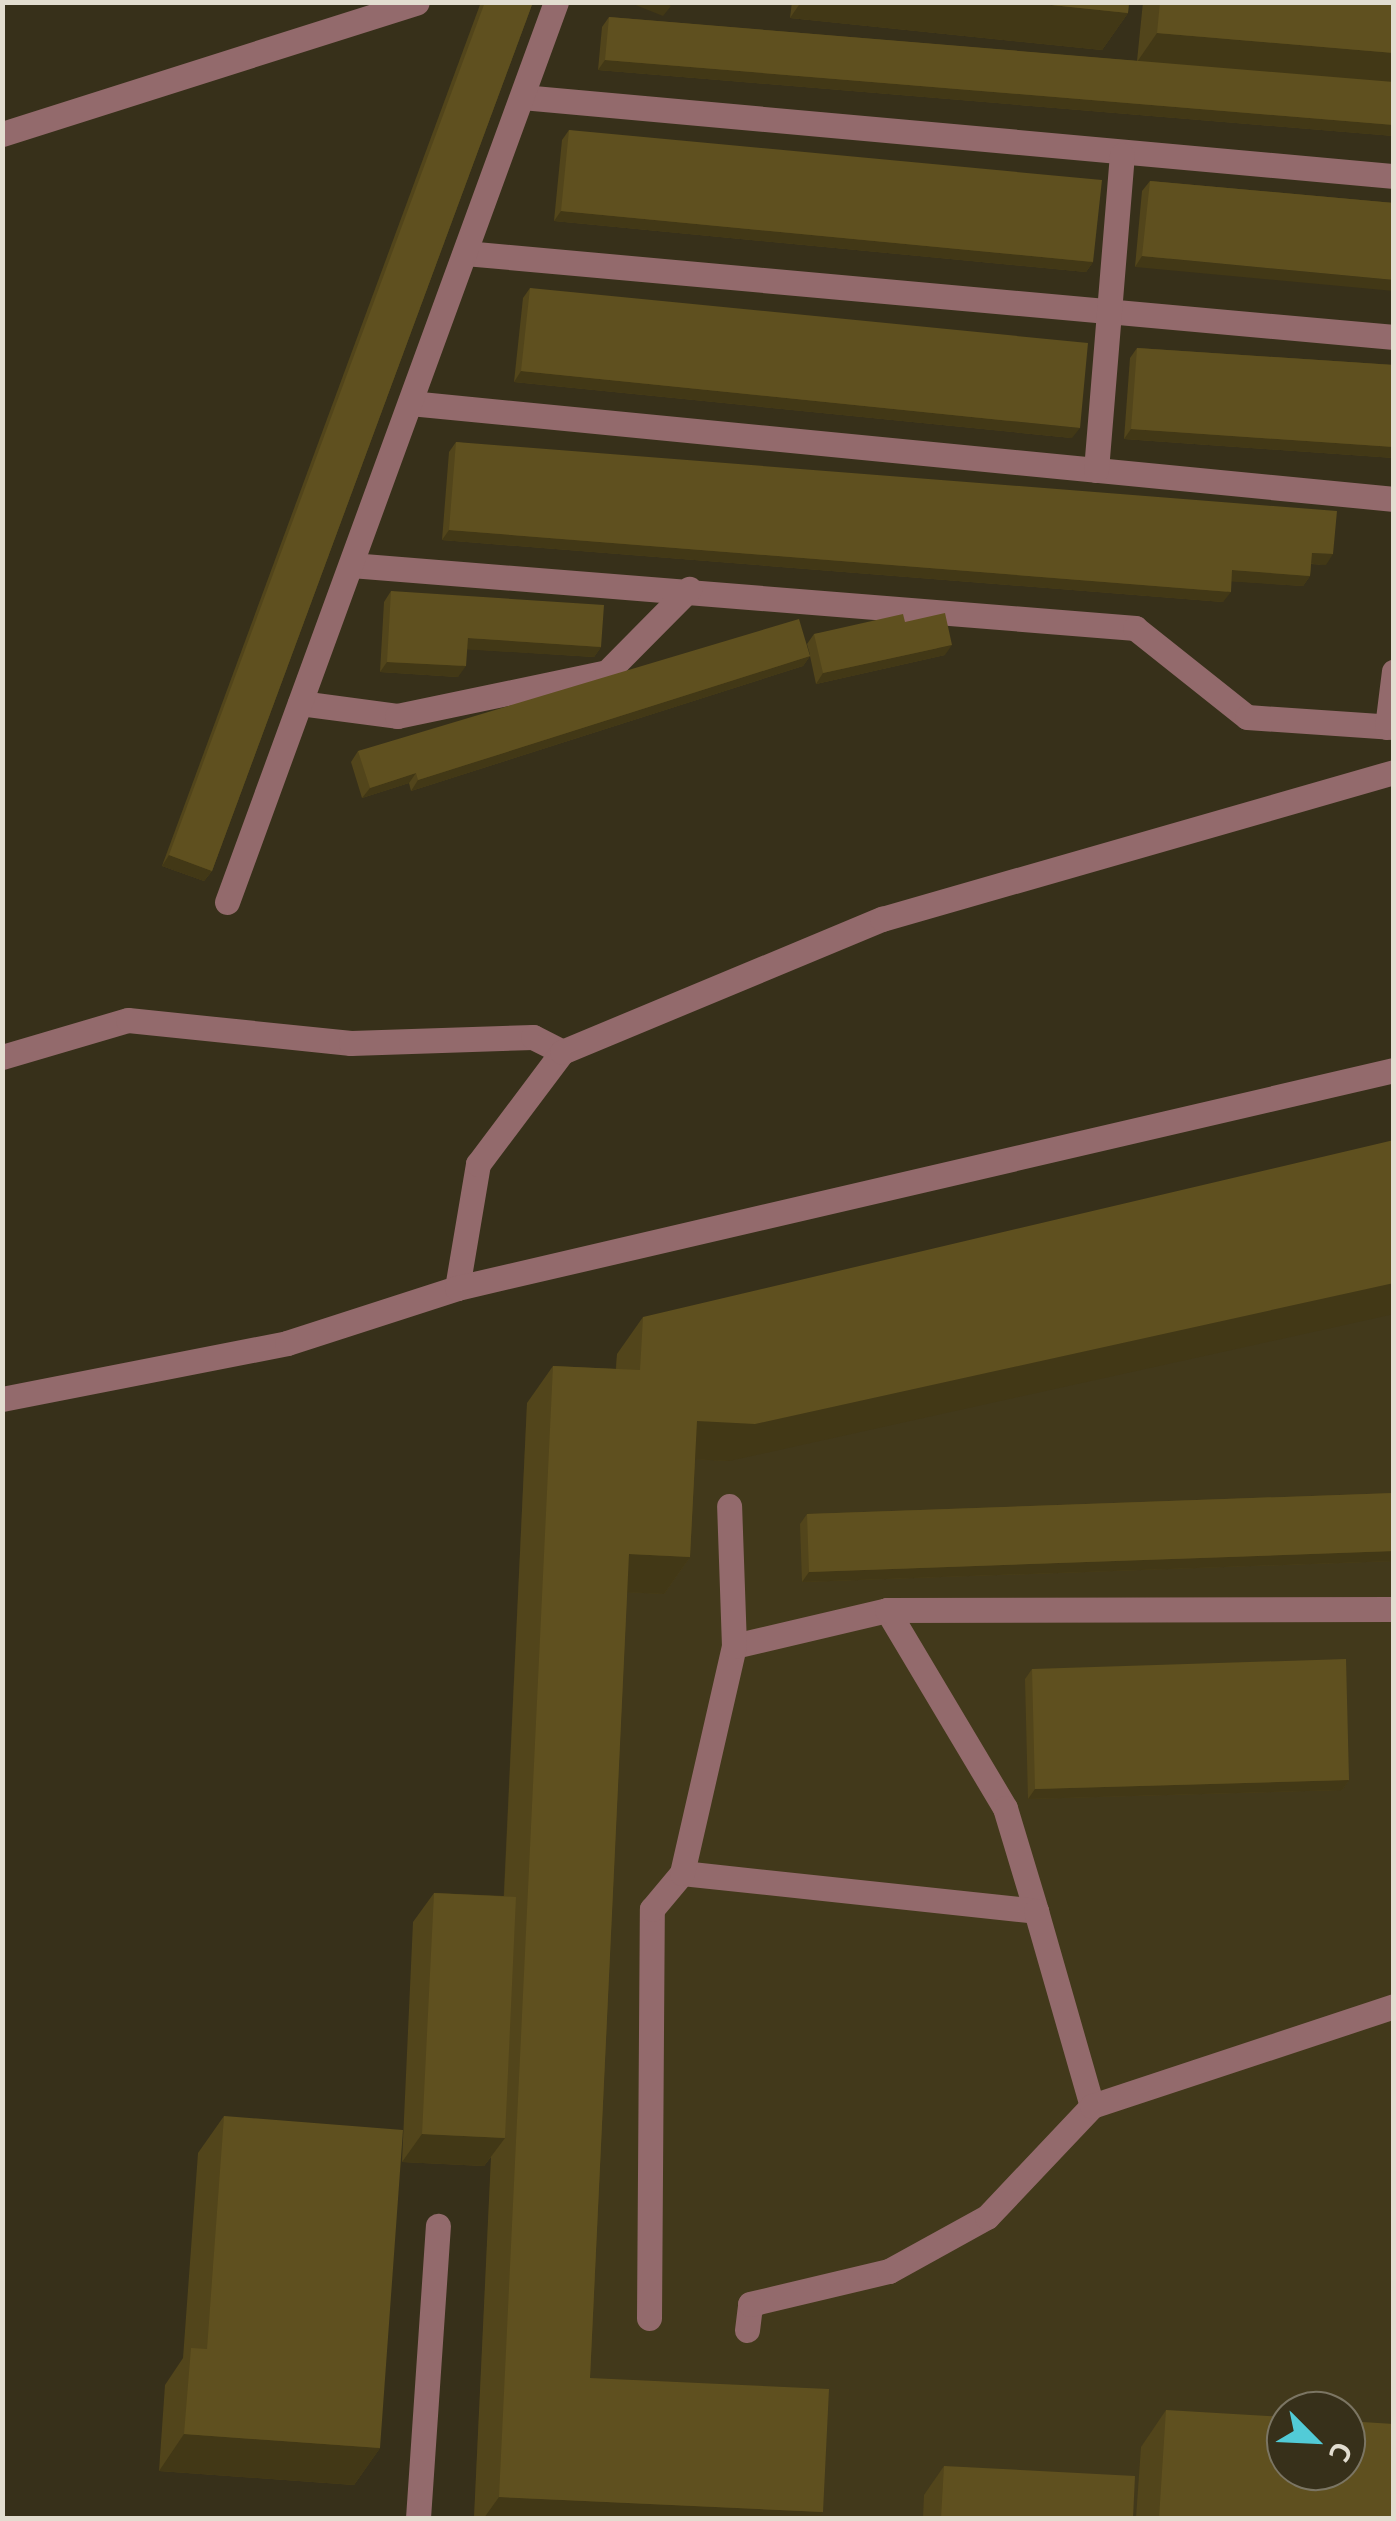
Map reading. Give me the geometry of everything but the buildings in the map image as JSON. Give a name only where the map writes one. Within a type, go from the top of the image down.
[{"type":"lane","points":[[2,134],[417,2]]},
{"type":"lane","points":[[227,902],[556,2]]},
{"type":"lane","points":[[522,97],[1122,155],[1394,176]]},
{"type":"lane","points":[[1096,470],[1112,318],[1122,155]]},
{"type":"lane","points":[[466,253],[1112,318],[1394,337]]},
{"type":"lane","points":[[410,403],[1394,499]]},
{"type":"lane","points":[[351,565],[689,589],[1135,628],[1247,717],[1390,727],[1394,670]]},
{"type":"lane","points":[[300,703],[396,716],[607,672],[689,589]]},
{"type":"lane","points":[[457,1288],[478,1164],[562,1052],[882,919],[1394,772]]},
{"type":"lane","points":[[2,1057],[128,1020],[351,1043],[533,1037],[562,1052]]},
{"type":"lane","points":[[2,1399],[287,1343],[457,1288],[1394,1070]]},
{"type":"lane","points":[[649,2318],[652,1908],[682,1873],[734,1646],[730,1506]]},
{"type":"lane","points":[[734,1646],[887,1610],[1394,1609]]},
{"type":"lane","points":[[887,1610],[1005,1808],[1092,2106]]},
{"type":"lane","points":[[682,1873],[1036,1911]]},
{"type":"lane","points":[[747,2330],[750,2304],[890,2271],[987,2217],[1092,2106],[1394,2006]]},
{"type":"lane","points":[[418,2518],[438,2226]]},
{"type":"shaded area","points":[[1393,1171],[1393,2518],[474,2518],[527,1403],[612,1407],[617,1354]]}]
